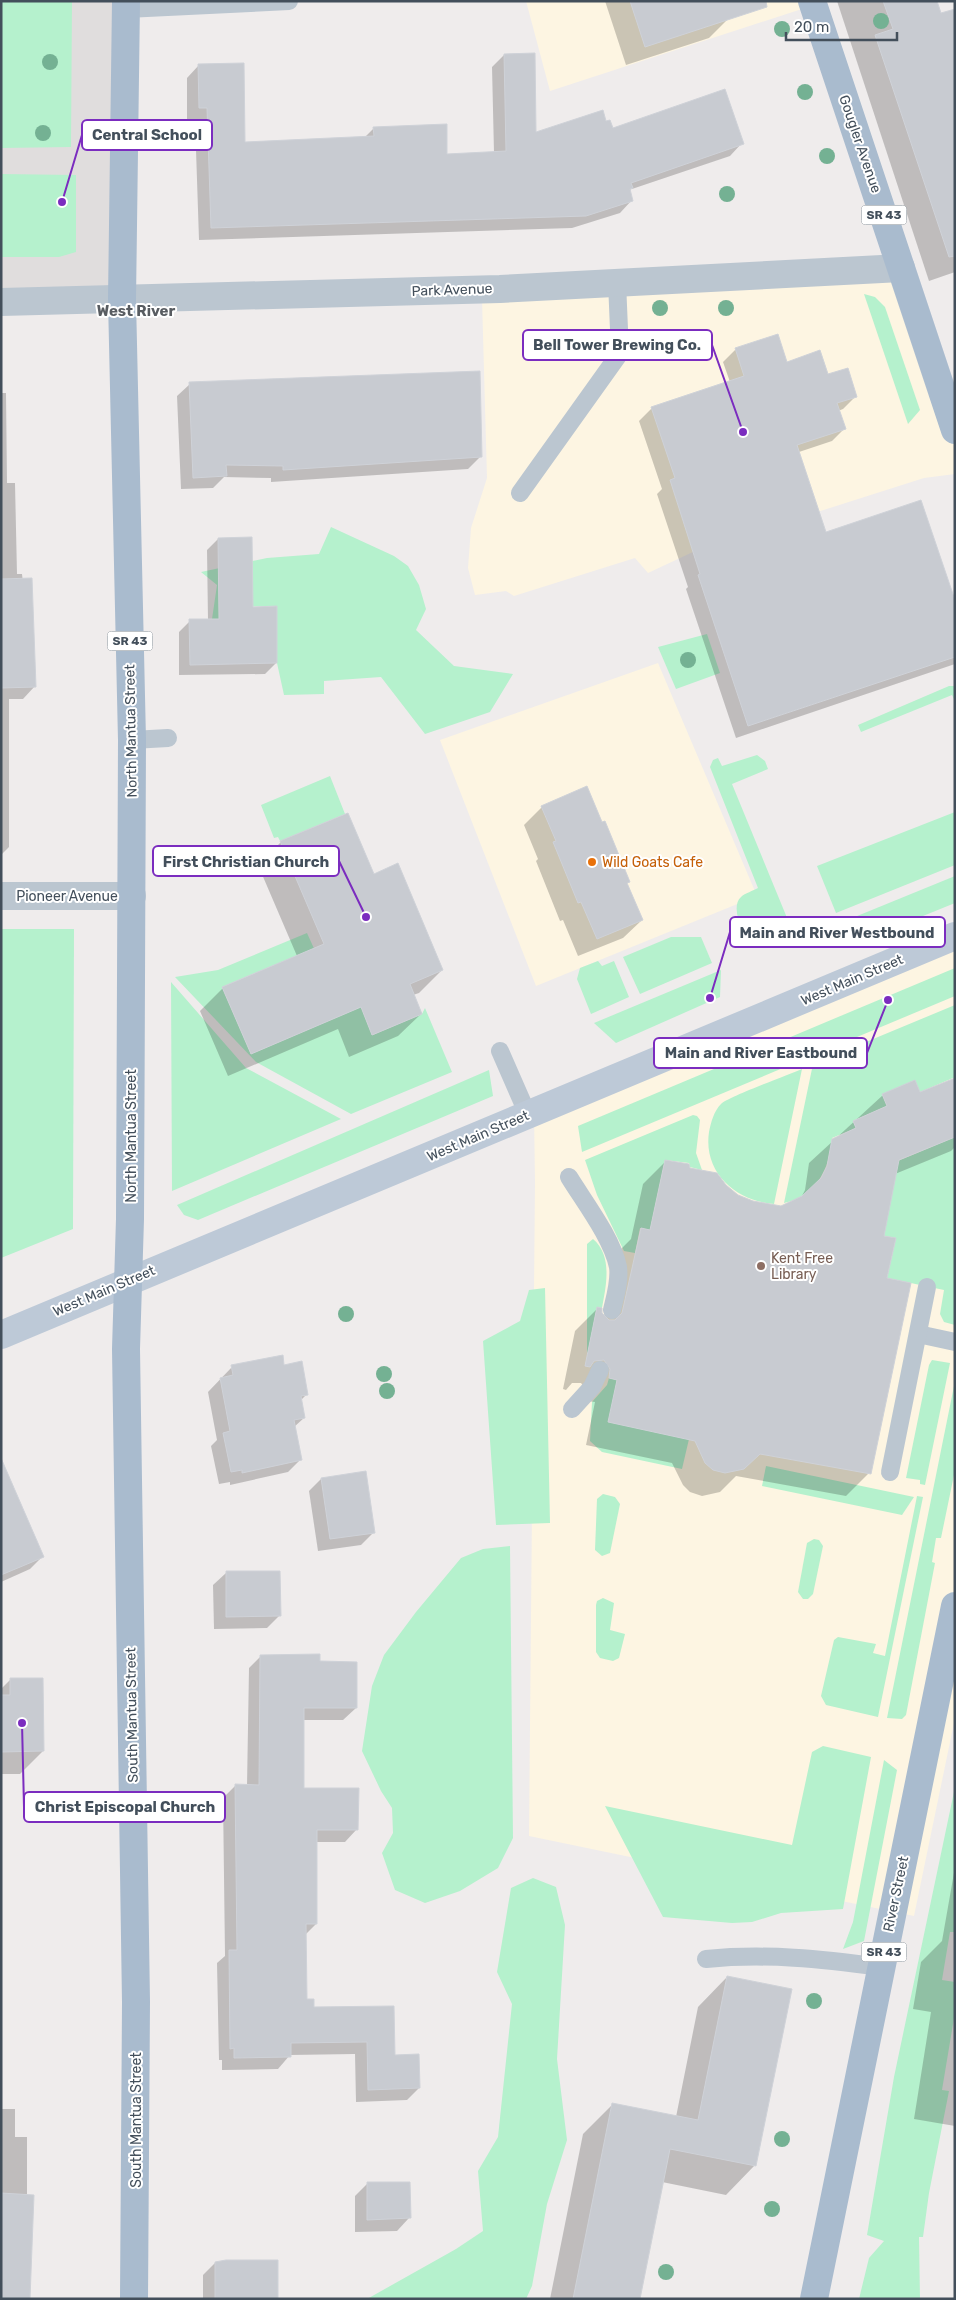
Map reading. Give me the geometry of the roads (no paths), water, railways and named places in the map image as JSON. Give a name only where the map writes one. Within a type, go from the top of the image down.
[{"type":"main road","name":"Gougler Avenue","points":[[812,1],[955,430]]},
{"type":"main road","name":"North Mantua Street","points":[[126,5],[122,300],[132,740],[128,1281]]},
{"type":"main road","name":"West Main Street","points":[[1,1335],[955,936]]},
{"type":"main road","name":"South Mantua Street","points":[[128,1281],[126,1348],[136,2002],[134,2299]]},
{"type":"main road","name":"River Street","points":[[814,2299],[955,1606]]},
{"type":"street","name":"Park Avenue","points":[[1,302],[500,288],[902,268]]},
{"type":"street","name":"Pioneer Avenue","points":[[1,896],[132,896]]},
{"type":"lane","points":[[126,5],[289,1]]},
{"type":"lane","points":[[520,493],[620,353],[617,282]]},
{"type":"lane","points":[[132,740],[168,738]]},
{"type":"lane","points":[[500,1051],[528,1115]]},
{"type":"lane","points":[[570,1177],[604,1235],[618,1268],[612,1310]]},
{"type":"lane","points":[[890,1472],[927,1287]]},
{"type":"lane","points":[[918,1334],[955,1342]]},
{"type":"lane","points":[[572,1409],[592,1386],[600,1370]]},
{"type":"lane","points":[[706,1959],[747,1955],[797,1956],[881,1967]]},
{"type":"place","name":"Central School","points":[[62,202]]},
{"type":"place","name":"Bell Tower Brewing Co.","points":[[743,432]]},
{"type":"place","name":"Wild Goats Cafe","points":[[592,862]]},
{"type":"place","name":"First Christian Church","points":[[366,917]]},
{"type":"place","name":"Main and River Westbound","points":[[710,998]]},
{"type":"place","name":"Main and River Eastbound","points":[[888,1000]]},
{"type":"place","name":"Kent Free Library","points":[[761,1266]]},
{"type":"place","name":"Christ Episcopal Church","points":[[22,1723]]},
{"type":"district","name":"West River","points":[[136,311]]}]
